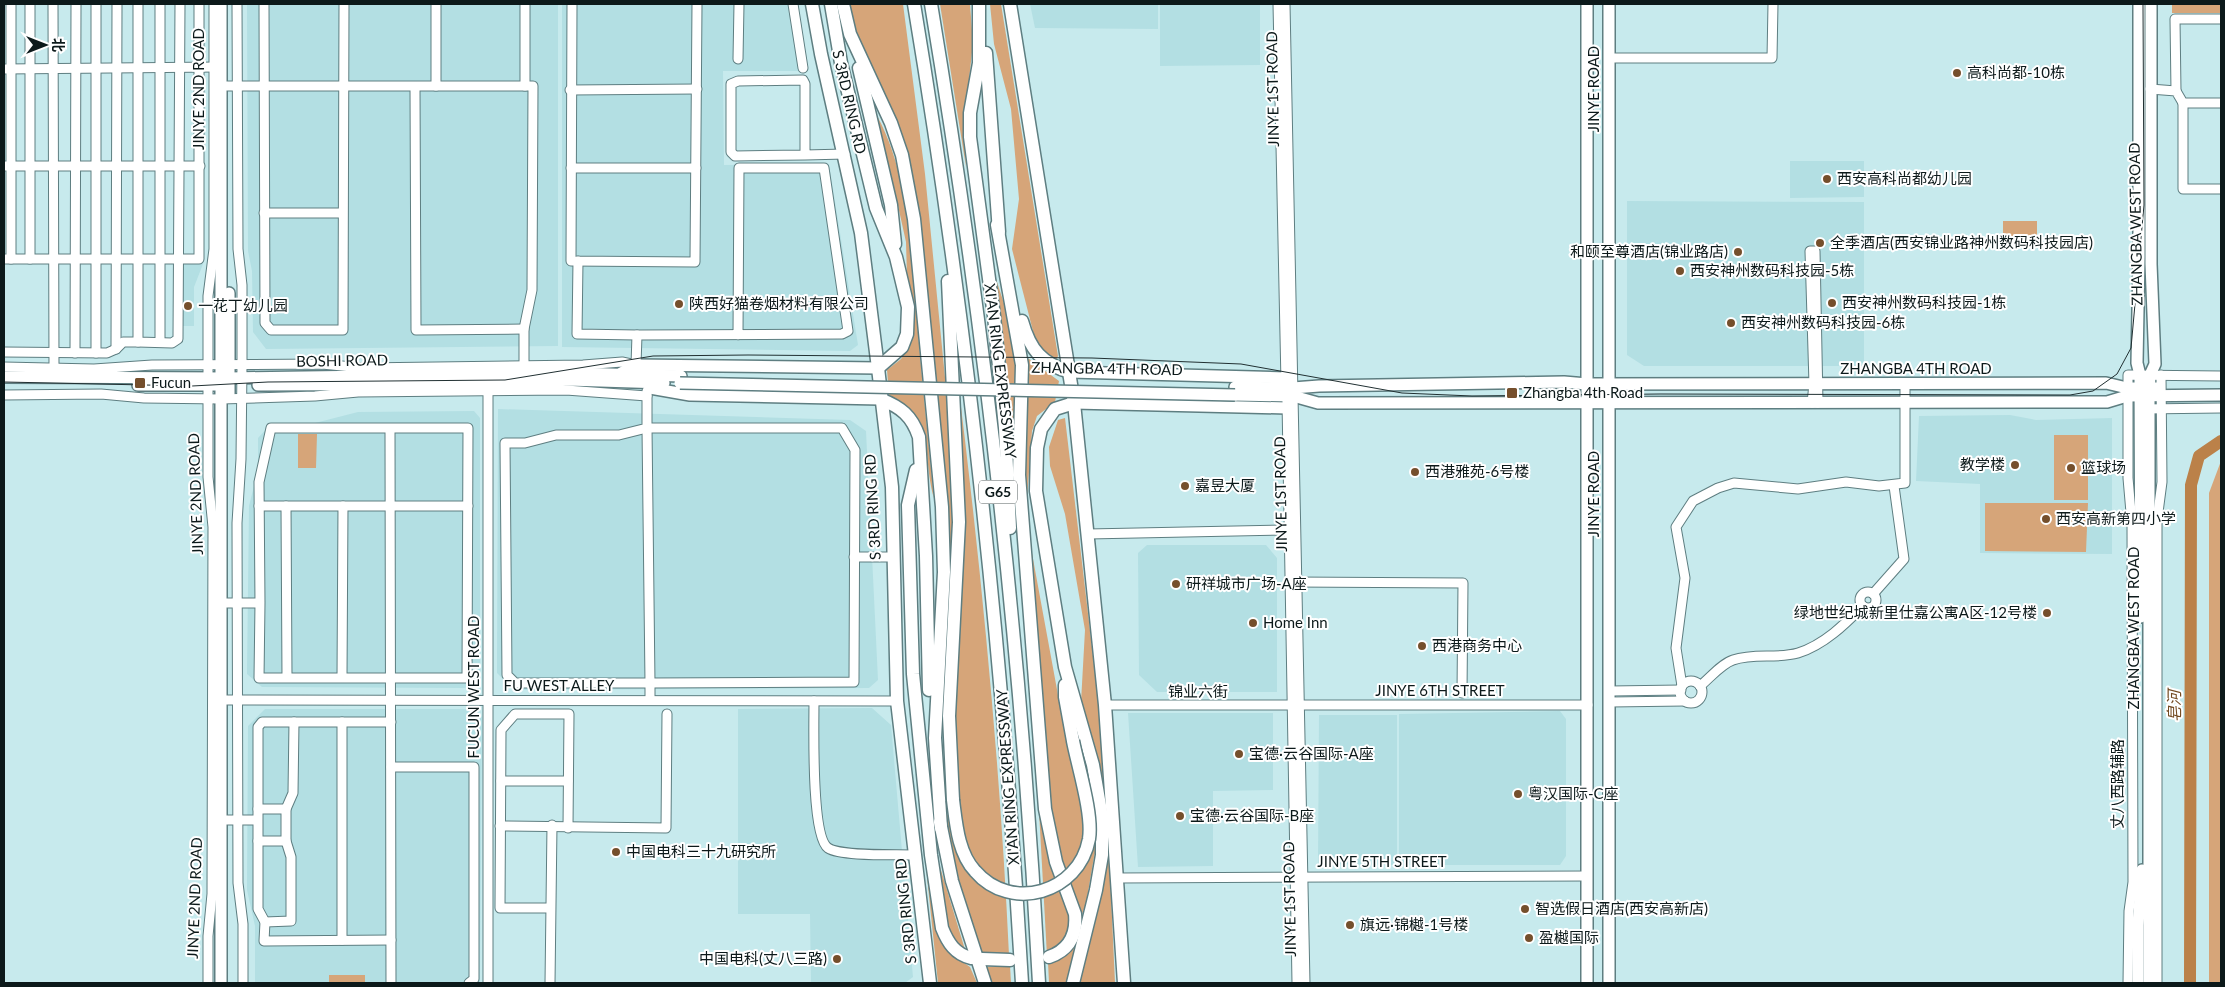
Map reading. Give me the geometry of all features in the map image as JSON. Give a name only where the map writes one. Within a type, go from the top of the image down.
[{"type":"highway","name":"S 3RD RING RD","points":[[812,4],[821,54],[845,154],[861,233],[878,368],[880,399],[892,486],[892,557],[898,701],[930,983]]},
{"type":"highway","points":[[831,4],[835,30],[876,208],[896,257]]},
{"type":"highway","points":[[844,4],[891,205],[896,257],[908,307],[907,334],[902,347],[878,368]]},
{"type":"highway","name":"XI'AN RING EXPRESSWAY","points":[[914,4],[944,191],[976,445],[993,600],[1010,788],[1022,983]]},
{"type":"highway","name":"XI'AN RING EXPRESSWAY","points":[[931,4],[968,248],[994,446],[1017,670],[1039,983]]},
{"type":"highway","points":[[981,4],[979,62],[970,113],[970,137],[994,316],[1005,428],[1017,670]]},
{"type":"highway","points":[[981,4],[984,22],[997,225],[1022,365],[1019,476],[1045,809],[1051,844],[1075,914],[1076,923],[1071,941],[1060,953],[1049,957]]},
{"type":"highway","points":[[1010,4],[1074,403],[1105,705],[1124,983]]},
{"type":"highway","points":[[849,29],[891,123],[904,164],[914,219],[942,507],[944,572],[935,738],[941,828]]},
{"type":"highway","points":[[944,191],[958,522],[949,716],[953,800],[965,856],[974,871],[990,884],[1006,892],[1027,895],[1046,892],[1062,882],[1075,870],[1085,853],[1089,838],[1089,820],[1065,697],[1065,667]]},
{"type":"highway","points":[[997,225],[1029,340],[1042,358],[1053,368],[1070,372]]},
{"type":"highway","points":[[880,399],[894,404],[906,413],[914,424],[920,453],[934,785],[941,828],[961,914],[985,983]]},
{"type":"highway","points":[[1073,983],[1096,890],[1102,854],[1102,818],[1093,765],[1065,667],[1036,491],[1037,448],[1041,429],[1055,409],[1074,403]]},
{"type":"highway","points":[[920,453],[908,505],[913,674],[929,836],[942,928],[946,939],[961,955],[976,959],[1010,960]]},
{"type":"main road","name":"JINYE 2ND ROAD","points":[[221,4],[217,67],[229,86]]},
{"type":"main road","name":"JINYE 2ND ROAD","points":[[229,4],[225,365],[229,603],[229,983]]},
{"type":"main road","name":"JINYE ROAD","points":[[1587,4],[1587,983]]},
{"type":"main road","name":"JINYE ROAD","points":[[1609,4],[1609,983]]},
{"type":"main road","name":"ZHANGBA WEST ROAD","points":[[2139,4],[2140,257],[2137,363],[2151,376]]},
{"type":"main road","name":"ZHANGBA WEST ROAD","points":[[2138,983],[2138,925],[2142,884],[2144,409],[2150,392],[2154,364],[2151,264],[2150,4]]},
{"type":"main road","points":[[878,368],[636,366],[622,378],[647,392],[690,395],[880,399]]},
{"type":"main road","name":"BOSHI ROAD","points":[[242,381],[524,370],[622,378],[680,380]]},
{"type":"main road","points":[[1070,372],[1289,392]]},
{"type":"main road","name":"BOSHI ROAD","points":[[4,377],[523,384],[622,378]]},
{"type":"main road","name":"ZHANGBA 4TH ROAD","points":[[680,380],[1289,392],[1319,386],[1564,382],[1587,384],[2106,383],[2127,392],[2221,395]]},
{"type":"main road","name":"BOSHI ROAD","points":[[4,385],[208,381]]},
{"type":"main road","name":"ZHANGBA 4TH ROAD","points":[[2150,392],[2221,388]]},
{"type":"main road","points":[[1074,403],[1289,392]]},
{"type":"main road","name":"ZHANGBA 4TH ROAD","points":[[1289,392],[1318,403],[2107,402],[2127,392]]},
{"type":"main road","name":"ZHANGBA WEST ROAD","points":[[2144,409],[2150,983]]},
{"type":"main road","name":"JINYE 2ND ROAD","points":[[221,983],[229,820]]},
{"type":"street","points":[[10,4],[7,69],[7,259],[53,260],[199,259],[199,4]]},
{"type":"street","points":[[30,4],[30,259]]},
{"type":"street","points":[[53,4],[54,370]]},
{"type":"street","points":[[75,353],[76,4]]},
{"type":"street","points":[[96,4],[96,353]]},
{"type":"street","points":[[116,349],[117,4]]},
{"type":"street","points":[[138,4],[138,342]]},
{"type":"street","points":[[160,4],[160,342]]},
{"type":"street","points":[[4,352],[108,353],[116,349],[123,342],[172,343],[178,339],[180,4]]},
{"type":"street","name":"JINYE 2ND ROAD","points":[[208,983],[208,936],[212,894],[213,527],[208,477],[208,296],[214,249],[217,67],[214,4]]},
{"type":"street","name":"JINYE 2ND ROAD","points":[[229,603],[242,397],[242,285],[238,248],[229,86],[237,4]]},
{"type":"street","points":[[264,4],[265,323],[271,330],[343,330],[344,4]]},
{"type":"street","points":[[436,4],[436,86]]},
{"type":"street","points":[[525,4],[525,86]]},
{"type":"street","points":[[572,4],[570,90],[571,261],[696,262],[698,4]]},
{"type":"street","points":[[738,59],[739,4]]},
{"type":"street","points":[[794,4],[804,68]]},
{"type":"street","name":"JINYE 1ST ROAD","points":[[1278,4],[1289,392],[1295,705],[1305,983]]},
{"type":"street","name":"JINYE 1ST ROAD","points":[[1285,4],[1289,392],[1288,530],[1293,582]]},
{"type":"street","points":[[1609,58],[1772,58],[1773,4]]},
{"type":"street","points":[[2221,20],[2175,20],[2176,91],[2183,103],[2183,190],[2221,189]]},
{"type":"street","points":[[7,69],[217,67]]},
{"type":"street","points":[[805,155],[805,84],[802,80],[738,80],[731,84],[731,152],[735,156],[805,155],[845,154]]},
{"type":"street","points":[[229,86],[533,86],[532,290],[524,329],[524,370]]},
{"type":"street","points":[[415,87],[416,330],[524,329]]},
{"type":"street","points":[[570,90],[697,89]]},
{"type":"street","points":[[2150,89],[2176,91]]},
{"type":"street","points":[[2183,103],[2221,103]]},
{"type":"street","points":[[7,166],[200,166]]},
{"type":"street","points":[[571,168],[696,168]]},
{"type":"street","points":[[578,261],[577,334],[637,335],[738,335],[842,334],[848,331],[824,168],[739,168],[738,335]]},
{"type":"street","points":[[264,213],[342,213]]},
{"type":"street","points":[[1815,403],[1816,384],[1815,251],[1810,250],[1816,384]]},
{"type":"street","points":[[636,366],[637,335]]},
{"type":"street","name":"BOSHI ROAD","points":[[4,367],[54,370],[208,365],[322,364],[362,368],[524,370],[622,362],[636,366]]},
{"type":"street","name":"丈八西路辅路","points":[[2128,983],[2129,911],[2133,872],[2132,524],[2128,478],[2127,392],[2128,375],[2151,376]]},
{"type":"street","points":[[2151,376],[2221,376]]},
{"type":"street","points":[[1685,701],[1682,697],[1676,648],[1685,578],[1676,528],[1693,501],[1734,482],[1798,489],[1846,482],[1879,486],[1894,486],[1905,483],[1905,384]]},
{"type":"street","name":"BOSHI ROAD","points":[[4,395],[101,394],[144,398],[225,398],[315,396],[358,392],[566,390],[647,392]]},
{"type":"street","name":"FUCUN WEST ROAD","points":[[488,391],[488,983]]},
{"type":"street","points":[[647,392],[650,700]]},
{"type":"street","points":[[2150,392],[2162,409],[2162,482],[2158,520],[2157,983]]},
{"type":"street","points":[[2127,409],[2221,408]]},
{"type":"street","points":[[271,428],[468,428],[468,506],[467,678],[259,678],[259,482],[271,428]]},
{"type":"street","points":[[647,428],[842,428],[855,450],[854,682],[515,683],[507,675],[505,443],[526,443],[556,435],[619,435],[647,428]]},
{"type":"street","points":[[390,429],[391,983]]},
{"type":"street","points":[[1700,686],[1733,660],[1798,653],[1831,635],[1863,606],[1860,599],[1862,595],[1866,592],[1873,594],[1904,559],[1894,486]]},
{"type":"street","points":[[259,506],[468,506]]},
{"type":"street","points":[[286,506],[287,678]]},
{"type":"street","points":[[342,678],[343,506]]},
{"type":"street","points":[[1088,534],[1288,530]]},
{"type":"street","points":[[854,557],[892,557]]},
{"type":"street","points":[[1293,582],[1463,583],[1462,693]]},
{"type":"street","points":[[229,603],[260,603]]},
{"type":"street","points":[[1688,682],[1694,682],[1700,686],[1702,692],[1700,699],[1694,703],[1610,696],[1682,688],[1688,682]]},
{"type":"street","name":"FU WEST ALLEY","points":[[229,700],[898,701]]},
{"type":"street","points":[[814,701],[817,817],[823,841],[828,848],[846,853],[916,855]]},
{"type":"street","name":"锦业六街","points":[[1105,705],[1295,705]]},
{"type":"street","name":"JINYE 6TH STREET","points":[[1295,705],[1588,705]]},
{"type":"street","points":[[550,908],[500,908],[501,730],[503,724],[515,714],[569,714],[568,828]]},
{"type":"street","points":[[500,826],[666,828],[667,714]]},
{"type":"street","points":[[391,722],[262,722],[258,727],[258,909],[265,922],[264,941],[391,940]]},
{"type":"street","points":[[265,922],[291,922],[291,857],[286,841],[286,810],[293,793],[294,722]]},
{"type":"street","points":[[342,722],[342,940]]},
{"type":"street","points":[[391,767],[474,767],[474,979],[469,983]]},
{"type":"street","points":[[500,781],[568,781]]},
{"type":"street","points":[[258,809],[286,810]]},
{"type":"street","points":[[229,820],[258,820]]},
{"type":"street","name":"JINYE 2ND ROAD","points":[[229,820],[243,924],[243,983]]},
{"type":"street","points":[[550,983],[552,826]]},
{"type":"street","points":[[258,841],[286,841]]},
{"type":"street","name":"JINYE 1ST ROAD","points":[[1297,983],[1300,876]]},
{"type":"street","name":"JINYE 5TH STREET","points":[[1118,878],[1587,876]]},
{"type":"shaded area","points":[[247,4],[558,4],[558,346],[266,349],[253,332],[252,271],[248,251]]},
{"type":"shaded area","points":[[562,4],[796,4],[805,71],[723,71],[724,165],[829,164],[858,345],[850,351],[562,347]]},
{"type":"shaded area","points":[[834,4],[903,4],[925,174],[948,408],[952,490],[952,579],[947,490],[913,187]]},
{"type":"shaded area","points":[[940,4],[970,4],[973,43],[964,126],[966,167]]},
{"type":"shaded area","points":[[990,4],[1001,4],[1058,356],[1055,362],[1038,345],[1034,335],[1012,249],[1019,199],[1011,109],[994,44]]},
{"type":"shaded area","points":[[1030,4],[1158,4],[1158,29],[1035,28]]},
{"type":"shaded area","points":[[1160,4],[1260,4],[1260,65],[1160,66]]},
{"type":"shaded area","points":[[2172,4],[2221,4],[2221,13],[2172,13]]},
{"type":"shaded area","points":[[872,107],[885,131],[894,157],[906,211],[934,498],[925,440],[921,428],[915,417],[889,395],[887,370],[901,359],[909,346],[914,332],[913,314],[907,277],[906,242],[891,174],[888,174]]},
{"type":"shaded area","name":"西安高科尚都幼儿园","points":[[1790,161],[1864,161],[1864,197],[1790,198]]},
{"type":"shaded area","points":[[1627,201],[1864,202],[1864,366],[1644,366],[1627,355]]},
{"type":"shaded area","points":[[2003,221],[2037,221],[2037,240],[2003,240]]},
{"type":"shaded area","name":"一花丁幼儿园","points":[[182,264],[203,264],[194,287],[194,326],[182,326]]},
{"type":"shaded area","points":[[995,276],[1012,328],[1018,363],[1014,456]]},
{"type":"shaded area","points":[[1025,356],[1059,381],[1055,402],[1037,416],[1032,431],[1027,499],[1025,495]]},
{"type":"shaded area","points":[[957,374],[989,664],[1009,955],[980,956],[964,912],[944,815],[957,814],[952,726],[964,558]]},
{"type":"shaded area","points":[[498,409],[850,420],[866,431],[878,680],[869,688],[514,690],[497,673]]},
{"type":"shaded area","points":[[474,411],[480,418],[480,676],[465,688],[262,687],[247,674],[249,506],[258,470],[258,438],[271,424],[315,423],[358,412]]},
{"type":"shaded area","name":"西安高新第四小学","points":[[2010,415],[2036,420],[2112,418],[2112,554],[1980,553],[1980,484],[1916,481],[1919,416]]},
{"type":"shaded area","points":[[1065,418],[1097,690],[1105,792],[1105,814],[1094,857],[1086,904],[1080,919],[1050,822],[1031,548],[1067,744],[1089,740],[1081,702],[1085,630],[1065,514],[1050,466],[1049,447],[1058,420]]},
{"type":"shaded area","points":[[298,434],[317,434],[316,468],[298,468]]},
{"type":"shaded area","name":"篮球场","points":[[2054,435],[2088,435],[2088,500],[2054,500]]},
{"type":"shaded area","points":[[2221,461],[2221,983],[2209,983],[2209,493]]},
{"type":"shaded area","points":[[1985,503],[2088,503],[2086,552],[1985,551]]},
{"type":"shaded area","points":[[1147,545],[1266,545],[1277,558],[1277,692],[1157,692],[1139,675],[1138,553]]},
{"type":"shaded area","points":[[872,708],[891,725],[913,977],[905,983],[811,983],[810,914],[738,914],[738,709]]},
{"type":"shaded area","points":[[265,709],[471,709],[482,717],[480,983],[255,983],[255,926],[247,890],[248,726]]},
{"type":"shaded area","points":[[1560,711],[1566,719],[1566,856],[1560,865],[1399,865],[1399,714]]},
{"type":"shaded area","points":[[1128,713],[1273,713],[1273,790],[1213,791],[1213,866],[1138,867]]},
{"type":"shaded area","points":[[1319,715],[1397,715],[1397,865],[1318,864]]},
{"type":"shaded area","points":[[1039,811],[1072,917],[1068,938],[1047,956]]},
{"type":"shaded area","points":[[1108,830],[1115,983],[1079,983]]},
{"type":"shaded area","points":[[934,847],[966,953],[949,937]]},
{"type":"shaded area","points":[[926,867],[929,870],[951,954],[970,967],[977,983],[938,983]]},
{"type":"shaded area","points":[[1077,943],[1066,983],[1049,983],[1048,962],[1070,950]]},
{"type":"shaded area","points":[[1010,966],[1011,983],[988,983],[983,967]]},
{"type":"shaded area","points":[[329,975],[365,975],[365,983],[329,983]]},
{"type":"waterway","name":"皂河","points":[[2190,983],[2191,485],[2199,456],[2221,441]]},
{"type":"tram line","points":[[4,382],[192,386],[268,382],[505,380],[653,356],[748,355],[1092,358],[1241,364],[1402,393],[1472,396],[1660,394],[2070,395],[2093,391],[2117,374],[2131,348],[2144,205],[2143,4]]},
{"type":"place","name":"高科尚都-10栋","points":[[1957,73]]},
{"type":"place","name":"西安高科尚都幼儿园","points":[[1827,179]]},
{"type":"place","name":"全季酒店(西安锦业路神州数码科技园店)","points":[[1820,243]]},
{"type":"place","name":"和颐至尊酒店(锦业路店)","points":[[1738,252]]},
{"type":"place","name":"西安神州数码科技园-5栋","points":[[1680,271]]},
{"type":"place","name":"西安神州数码科技园-1栋","points":[[1832,303]]},
{"type":"place","name":"陕西好猫卷烟材料有限公司","points":[[679,304]]},
{"type":"place","name":"一花丁幼儿园","points":[[188,306]]},
{"type":"place","name":"西安神州数码科技园-6栋","points":[[1731,323]]},
{"type":"place","name":"Fucun","points":[[140,383]]},
{"type":"place","name":"Zhangba 4th Road","points":[[1512,393]]},
{"type":"place","name":"教学楼","points":[[2015,465]]},
{"type":"place","name":"篮球场","points":[[2071,468]]},
{"type":"place","name":"西港雅苑-6号楼","points":[[1415,472]]},
{"type":"place","name":"嘉昱大厦","points":[[1185,486]]},
{"type":"place","name":"西安高新第四小学","points":[[2046,519]]},
{"type":"place","name":"研祥城市广场-A座","points":[[1176,584]]},
{"type":"place","name":"绿地世纪城新里仕嘉公寓A区-12号楼","points":[[2047,613]]},
{"type":"place","name":"Home Inn","points":[[1253,623]]},
{"type":"place","name":"西港商务中心","points":[[1422,646]]},
{"type":"place","name":"宝德·云谷国际-A座","points":[[1239,754]]},
{"type":"place","name":"粤汉国际-C座","points":[[1518,794]]},
{"type":"place","name":"宝德·云谷国际-B座","points":[[1180,816]]},
{"type":"place","name":"中国电科三十九研究所","points":[[616,852]]},
{"type":"place","name":"智选假日酒店(西安高新店)","points":[[1525,909]]},
{"type":"place","name":"旗远·锦樾-1号楼","points":[[1350,925]]},
{"type":"place","name":"盈樾国际","points":[[1529,938]]},
{"type":"place","name":"中国电科(丈八三路)","points":[[837,959]]}]
